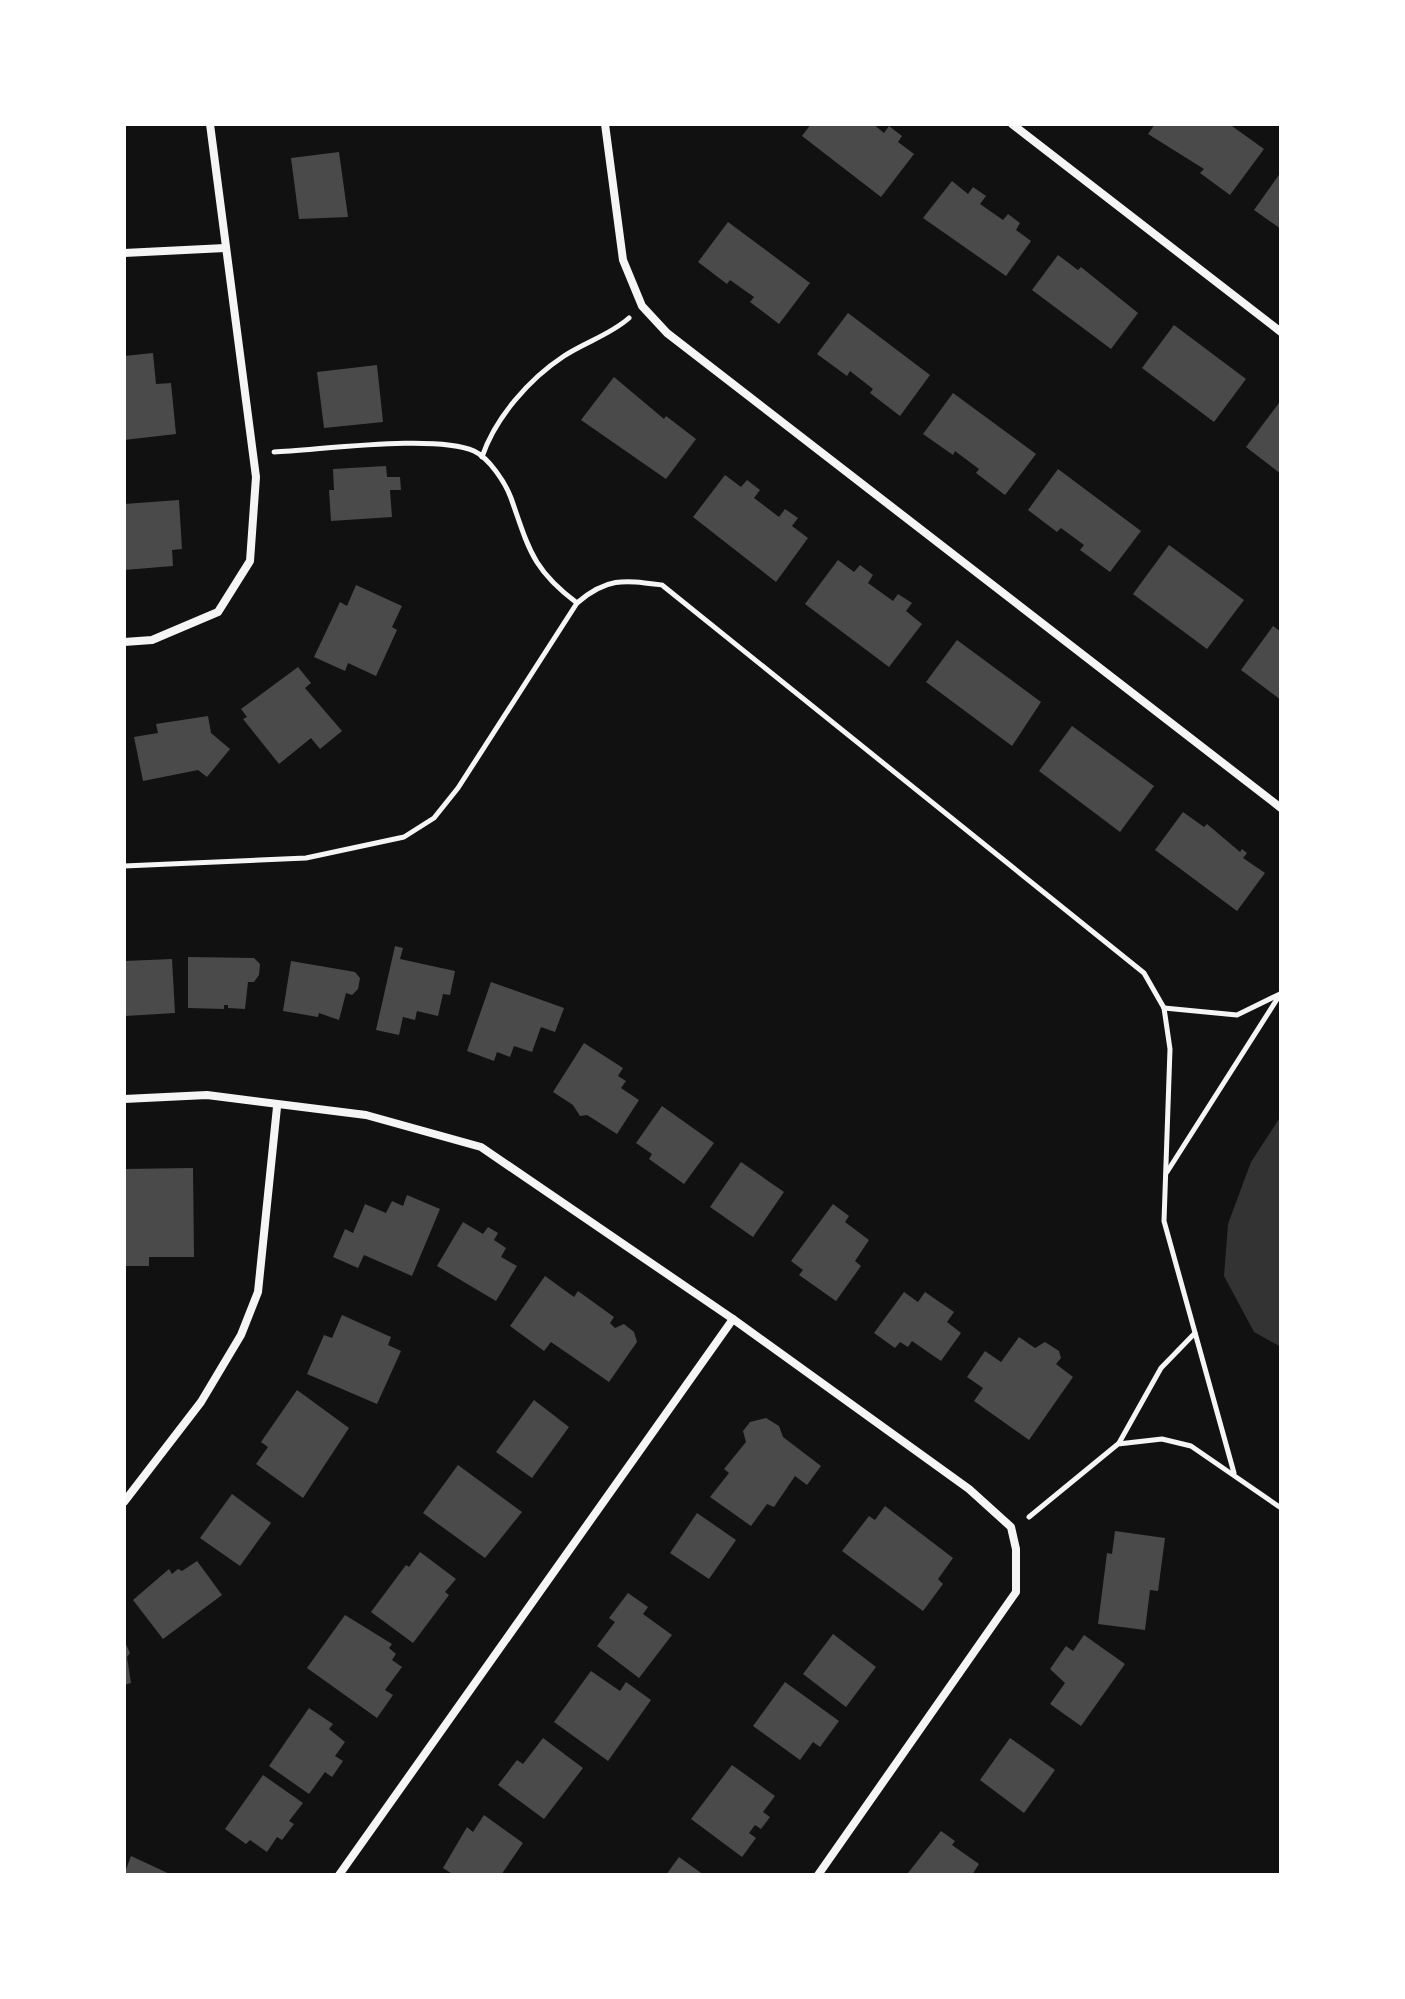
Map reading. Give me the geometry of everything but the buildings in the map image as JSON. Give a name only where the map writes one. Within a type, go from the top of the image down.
[{"type":"street","points":[[124,642],[152,640],[218,612],[250,561],[256,477],[210,124]]},
{"type":"street","points":[[605,124],[623,260],[642,306],[667,333],[1281,808]]},
{"type":"street","points":[[1012,124],[1281,332]]},
{"type":"street","points":[[124,253],[225,248]]},
{"type":"street","points":[[124,1099],[207,1095],[277,1107],[366,1115],[481,1147],[733,1319],[969,1489],[1011,1527],[1016,1549],[1016,1592],[818,1875]]},
{"type":"street","points":[[124,1502],[201,1402],[241,1335],[258,1292],[277,1107]]},
{"type":"street","points":[[339,1875],[733,1319]]},
{"type":"path","points":[[482,457],[489,436],[527,387],[564,356],[617,328],[642,306]]},
{"type":"path","points":[[253,454],[446,443],[477,452],[498,473],[510,494],[526,547],[549,582],[577,603]]},
{"type":"path","points":[[124,866],[306,858],[404,837],[434,818],[458,788],[577,603],[596,587],[624,580],[662,585],[1144,973],[1164,1008],[1170,1049],[1164,1221],[1234,1473]]},
{"type":"path","points":[[1164,1008],[1237,1015],[1281,993]]},
{"type":"path","points":[[1166,1173],[1281,993]]},
{"type":"path","points":[[1011,1527],[1037,1512],[1118,1444],[1161,1368],[1195,1333]]},
{"type":"path","points":[[1118,1444],[1162,1439],[1191,1446],[1281,1508]]},
{"type":"shaded area","points":[[1281,1116],[1281,1347],[1254,1332],[1224,1276],[1228,1224],[1251,1162]]}]
